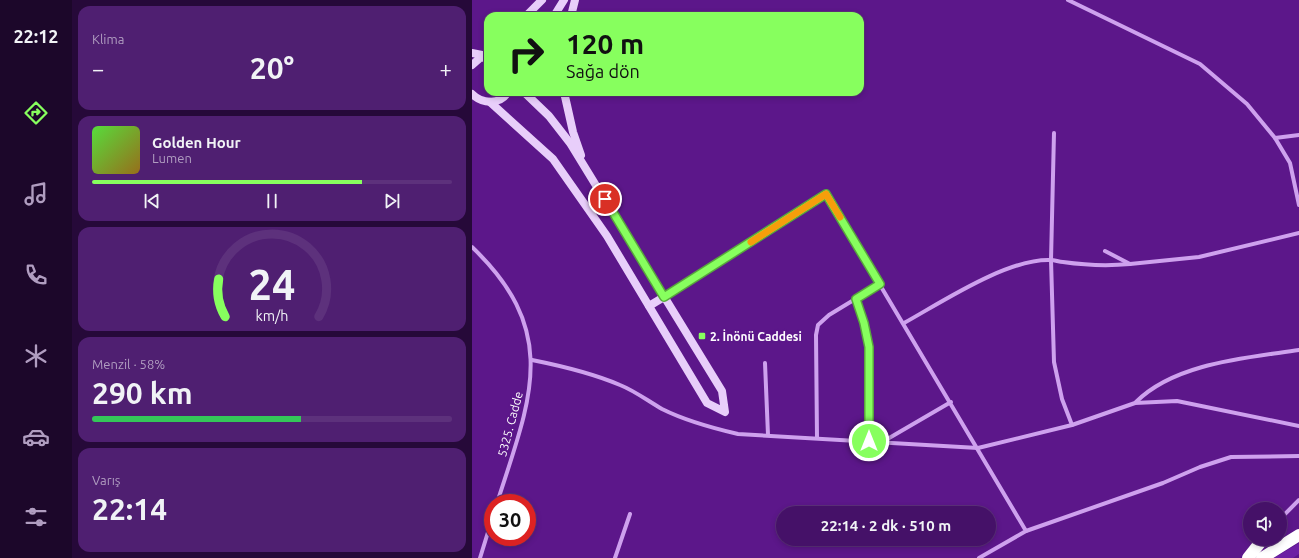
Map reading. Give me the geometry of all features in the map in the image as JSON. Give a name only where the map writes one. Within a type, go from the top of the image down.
[{"type":"highway","points":[[1262,558],[1299,535]]},
{"type":"highway","points":[[1248,558],[1257,546]]},
{"type":"main road","points":[[530,12],[542,0]]},
{"type":"main road","points":[[556,12],[564,0]]},
{"type":"main road","points":[[571,12],[575,0]]},
{"type":"main road","points":[[472,53],[484,55]]},
{"type":"main road","points":[[472,65],[480,58],[484,57]]},
{"type":"main road","points":[[472,94],[479,100],[490,102],[501,99],[504,96]]},
{"type":"main road","points":[[490,102],[553,159],[607,236],[707,403],[725,412],[722,391],[588,172],[559,129],[528,96]]},
{"type":"main road","points":[[565,96],[573,132],[588,172]]},
{"type":"main road","points":[[649,306],[664,297]]},
{"type":"street","points":[[1068,0],[1200,64],[1247,104],[1275,138],[1290,163],[1299,205]]},
{"type":"street","points":[[1054,134],[1051,260],[1054,362],[1062,399],[1072,425]]},
{"type":"street","points":[[1275,138],[1299,135]]},
{"type":"street","points":[[664,297],[826,194],[951,402],[1026,531]]},
{"type":"street","points":[[904,323],[1005,268],[1029,262],[1051,260],[1118,265],[1199,257],[1299,233]]},
{"type":"street","name":"5325. Cadde","points":[[472,247],[503,280],[513,296],[521,314],[532,360],[530,390],[524,420],[500,494]]},
{"type":"street","points":[[1105,251],[1130,264]]},
{"type":"street","points":[[818,438],[816,330],[818,325],[829,315],[880,284]]},
{"type":"street","points":[[856,299],[864,323],[869,347],[869,441]]},
{"type":"street","points":[[1136,402],[1146,392],[1176,376],[1208,366],[1299,350]]},
{"type":"street","points":[[532,360],[564,366],[603,378],[635,392],[677,416],[713,428],[738,434],[978,448],[1072,425],[1136,402],[1177,401],[1299,426]]},
{"type":"street","points":[[765,364],[768,435]]},
{"type":"street","points":[[883,442],[951,402]]},
{"type":"street","points":[[980,558],[1026,531],[1163,483],[1200,467],[1231,457],[1299,456]]},
{"type":"street","points":[[1287,512],[1299,500]]},
{"type":"street","points":[[615,558],[630,514]]},
{"type":"street","points":[[480,558],[484,545]]},
{"type":"shaded area","points":[[1299,543],[1299,554],[1293,558],[1274,558]]},
{"type":"slow traffic","points":[[751,242],[826,194],[840,217]]},
{"type":"place","name":"2. İnönü Caddesi","points":[[702,336]]},
{"type":"route","points":[[605,199],[664,297],[826,194],[880,284],[856,299],[864,323],[869,347],[869,441]]}]
